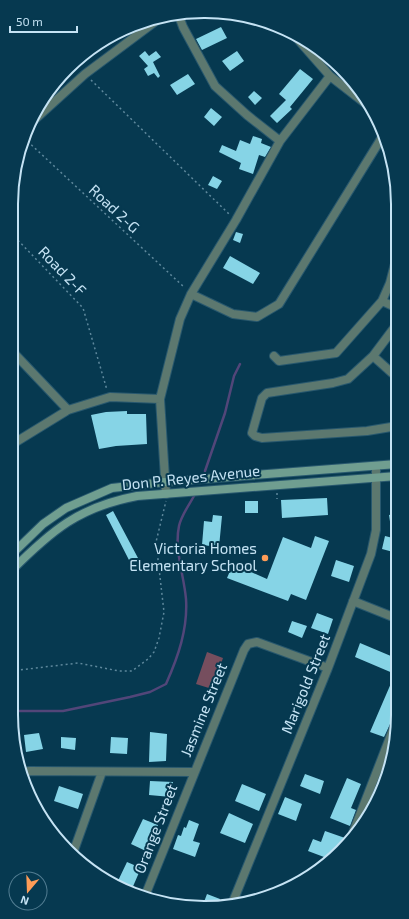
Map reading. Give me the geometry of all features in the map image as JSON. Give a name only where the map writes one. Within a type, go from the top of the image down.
[{"type":"street","points":[[180,20],[215,86],[280,141]]},
{"type":"street","points":[[42,113],[85,74],[148,27]]},
{"type":"street","points":[[304,47],[330,76],[356,96]]},
{"type":"street","points":[[166,494],[160,399],[178,326],[191,294],[236,220],[280,141],[330,76]]},
{"type":"street","points":[[191,294],[233,314],[257,318],[279,304],[380,141]]},
{"type":"street","points":[[274,356],[279,361],[336,353],[382,301],[391,279]]},
{"type":"street","points":[[382,301],[391,305]]},
{"type":"street","points":[[391,332],[373,356],[354,375],[341,381],[267,392],[262,398],[252,433],[254,436],[262,438],[367,431],[391,427]]},
{"type":"street","points":[[373,356],[391,372]]},
{"type":"street","points":[[18,357],[68,410]]},
{"type":"street","points":[[18,441],[68,410],[110,397],[160,399]]},
{"type":"street","name":"Don P. Reyes Avenue","points":[[18,548],[43,524],[66,508],[112,488],[165,482],[391,465]]},
{"type":"street","name":"Marigold Street","points":[[234,898],[328,668],[371,554],[374,542],[376,466]]},
{"type":"street","name":"Don P. Reyes Avenue","points":[[18,564],[52,532],[73,518],[115,500],[138,496],[276,484],[376,479],[391,477]]},
{"type":"street","points":[[353,601],[391,616]]},
{"type":"street","name":"Jasmine Street","points":[[27,772],[194,772],[244,650],[248,644],[257,642],[328,668]]},
{"type":"street","points":[[357,821],[389,741]]},
{"type":"street","points":[[75,848],[102,772]]},
{"type":"street","name":"Orange Street","points":[[147,892],[194,772]]},
{"type":"path","points":[[85,74],[236,220]]},
{"type":"path","name":"Road 2-G","points":[[29,143],[191,294]]},
{"type":"path","name":"Road 2-F","points":[[18,240],[83,308],[110,397]]},
{"type":"path","points":[[18,670],[78,663],[119,671],[132,671],[148,659],[154,652],[159,638],[164,612],[156,536],[166,504],[166,494]]},
{"type":"shaded area","points":[[207,652],[223,658],[212,689],[196,684]]},
{"type":"building","points":[[221,27],[227,38],[202,50],[196,39]]},
{"type":"building","points":[[145,51],[149,56],[156,51],[161,57],[153,62],[160,76],[158,78],[154,73],[148,76],[144,69],[148,66],[139,56]]},
{"type":"building","points":[[237,51],[244,61],[230,71],[222,61]]},
{"type":"building","points":[[300,69],[313,79],[290,107],[292,109],[277,123],[270,116],[286,100],[279,94]]},
{"type":"building","points":[[188,74],[195,84],[177,95],[170,85]]},
{"type":"building","points":[[254,91],[262,98],[255,105],[248,97]]},
{"type":"building","points":[[211,108],[222,117],[214,126],[204,117]]},
{"type":"building","points":[[253,136],[262,139],[261,143],[271,147],[265,157],[259,155],[253,174],[239,169],[241,163],[219,152],[222,145],[236,151],[240,140],[250,144]]},
{"type":"building","points":[[213,176],[222,181],[217,189],[208,185]]},
{"type":"building","points":[[236,232],[243,234],[240,243],[233,240]]},
{"type":"building","points":[[230,256],[260,273],[253,284],[223,268]]},
{"type":"building","points":[[127,411],[127,414],[146,414],[147,444],[116,446],[99,449],[91,415],[106,412]]},
{"type":"building","points":[[327,498],[328,515],[282,518],[281,500]]},
{"type":"building","points":[[245,501],[258,501],[258,513],[245,513]]},
{"type":"building","points":[[113,511],[138,558],[130,562],[106,515]]},
{"type":"building","points":[[213,515],[222,516],[219,547],[202,545],[204,521],[212,522]]},
{"type":"building","points":[[389,515],[391,515],[391,528]]},
{"type":"building","points":[[315,536],[329,541],[306,600],[291,594],[288,601],[227,578],[233,564],[267,579],[283,537],[311,548]]},
{"type":"building","points":[[385,536],[391,538],[391,551],[382,549]]},
{"type":"building","points":[[336,560],[354,566],[349,582],[331,576]]},
{"type":"building","points":[[317,613],[333,619],[328,634],[311,628]]},
{"type":"building","points":[[292,621],[307,626],[302,638],[288,632]]},
{"type":"building","points":[[360,643],[391,656],[391,672],[355,657]]},
{"type":"building","points":[[391,683],[391,722],[384,737],[370,732]]},
{"type":"building","points":[[150,732],[167,734],[166,761],[149,762]]},
{"type":"building","points":[[39,733],[43,749],[26,752],[24,735]]},
{"type":"building","points":[[61,737],[76,738],[75,750],[61,748]]},
{"type":"building","points":[[111,737],[128,738],[127,754],[110,753]]},
{"type":"building","points":[[305,774],[324,781],[320,794],[300,786]]},
{"type":"building","points":[[347,778],[361,784],[351,808],[356,810],[350,826],[330,818]]},
{"type":"building","points":[[150,781],[173,782],[171,797],[149,795]]},
{"type":"building","points":[[242,784],[266,794],[259,811],[235,801]]},
{"type":"building","points":[[59,786],[83,794],[78,809],[54,801]]},
{"type":"building","points":[[285,797],[302,804],[296,821],[278,814]]},
{"type":"building","points":[[229,813],[253,824],[245,843],[220,833]]},
{"type":"building","points":[[143,819],[158,825],[148,852],[131,844]]},
{"type":"building","points":[[189,820],[199,824],[193,841],[200,843],[195,857],[173,849],[178,835],[181,836],[184,827],[186,828]]},
{"type":"building","points":[[325,831],[344,838],[324,858],[308,851],[313,839],[321,842]]},
{"type":"building","points":[[127,862],[141,868],[133,887],[118,880]]},
{"type":"building","points":[[207,894],[220,899],[217,901],[204,901]]},
{"type":"waterway","points":[[205,471],[225,413],[234,376],[240,364]]},
{"type":"waterway","points":[[18,711],[63,711],[150,692],[166,684],[184,632],[186,610],[185,590],[178,544],[179,526],[183,514],[194,496]]},
{"type":"place","name":"Victoria Homes Elementary School","points":[[265,558]]}]
